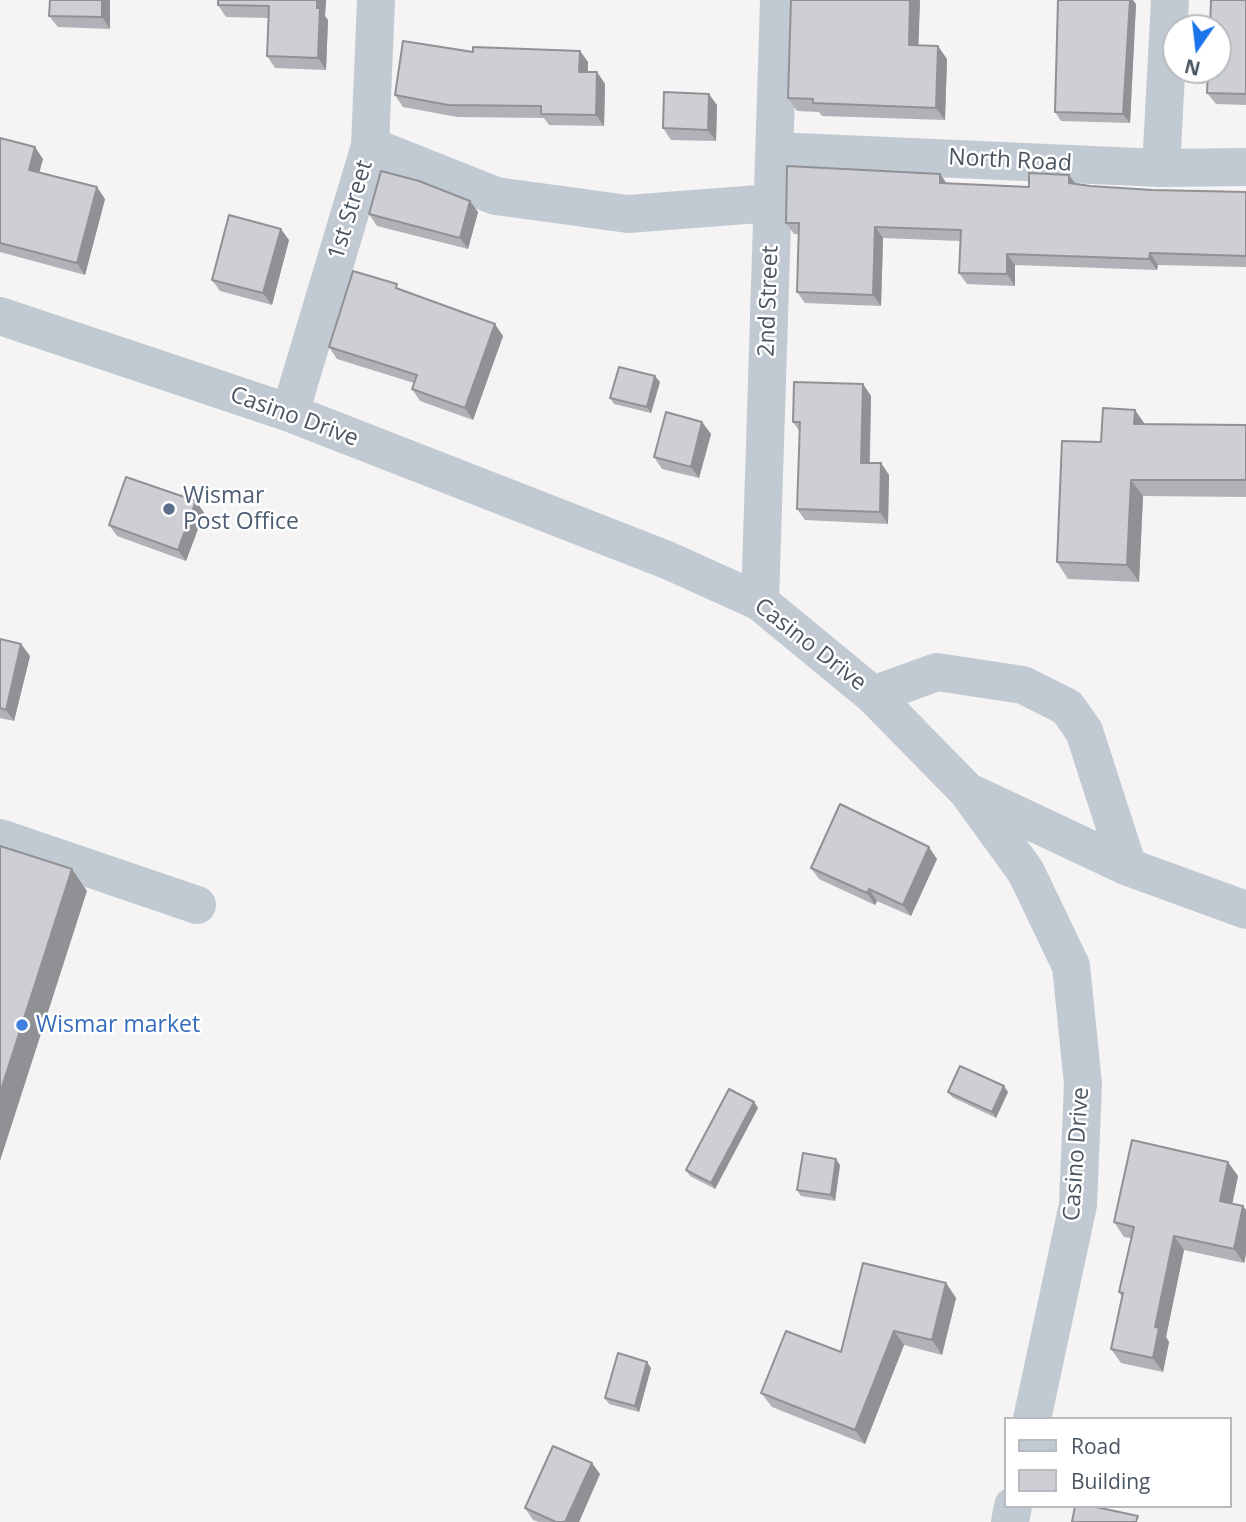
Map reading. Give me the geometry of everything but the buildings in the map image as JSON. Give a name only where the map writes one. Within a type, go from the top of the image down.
[{"type":"street","name":"1st Street","points":[[289,414],[370,146],[376,0]]},
{"type":"street","name":"2nd Street","points":[[760,601],[779,0]]},
{"type":"street","points":[[1161,168],[1170,0]]},
{"type":"street","points":[[370,146],[496,196],[628,214],[772,204]]},
{"type":"street","name":"North Road","points":[[775,151],[1161,168],[1246,167]]},
{"type":"street","name":"Casino Drive","points":[[0,316],[289,414],[667,560],[760,601],[873,695],[968,792],[1026,872],[1071,966],[1081,1058],[1083,1084],[1078,1205],[1032,1417]]},
{"type":"street","points":[[873,695],[937,672],[1023,685],[1067,707],[1084,731],[1128,867]]},
{"type":"street","points":[[968,792],[1128,867],[1246,910]]},
{"type":"street","points":[[0,838],[197,905]]},
{"type":"place","name":"Wismar Post Office","points":[[169,509]]},
{"type":"place","name":"Wismar market","points":[[22,1025]]}]
